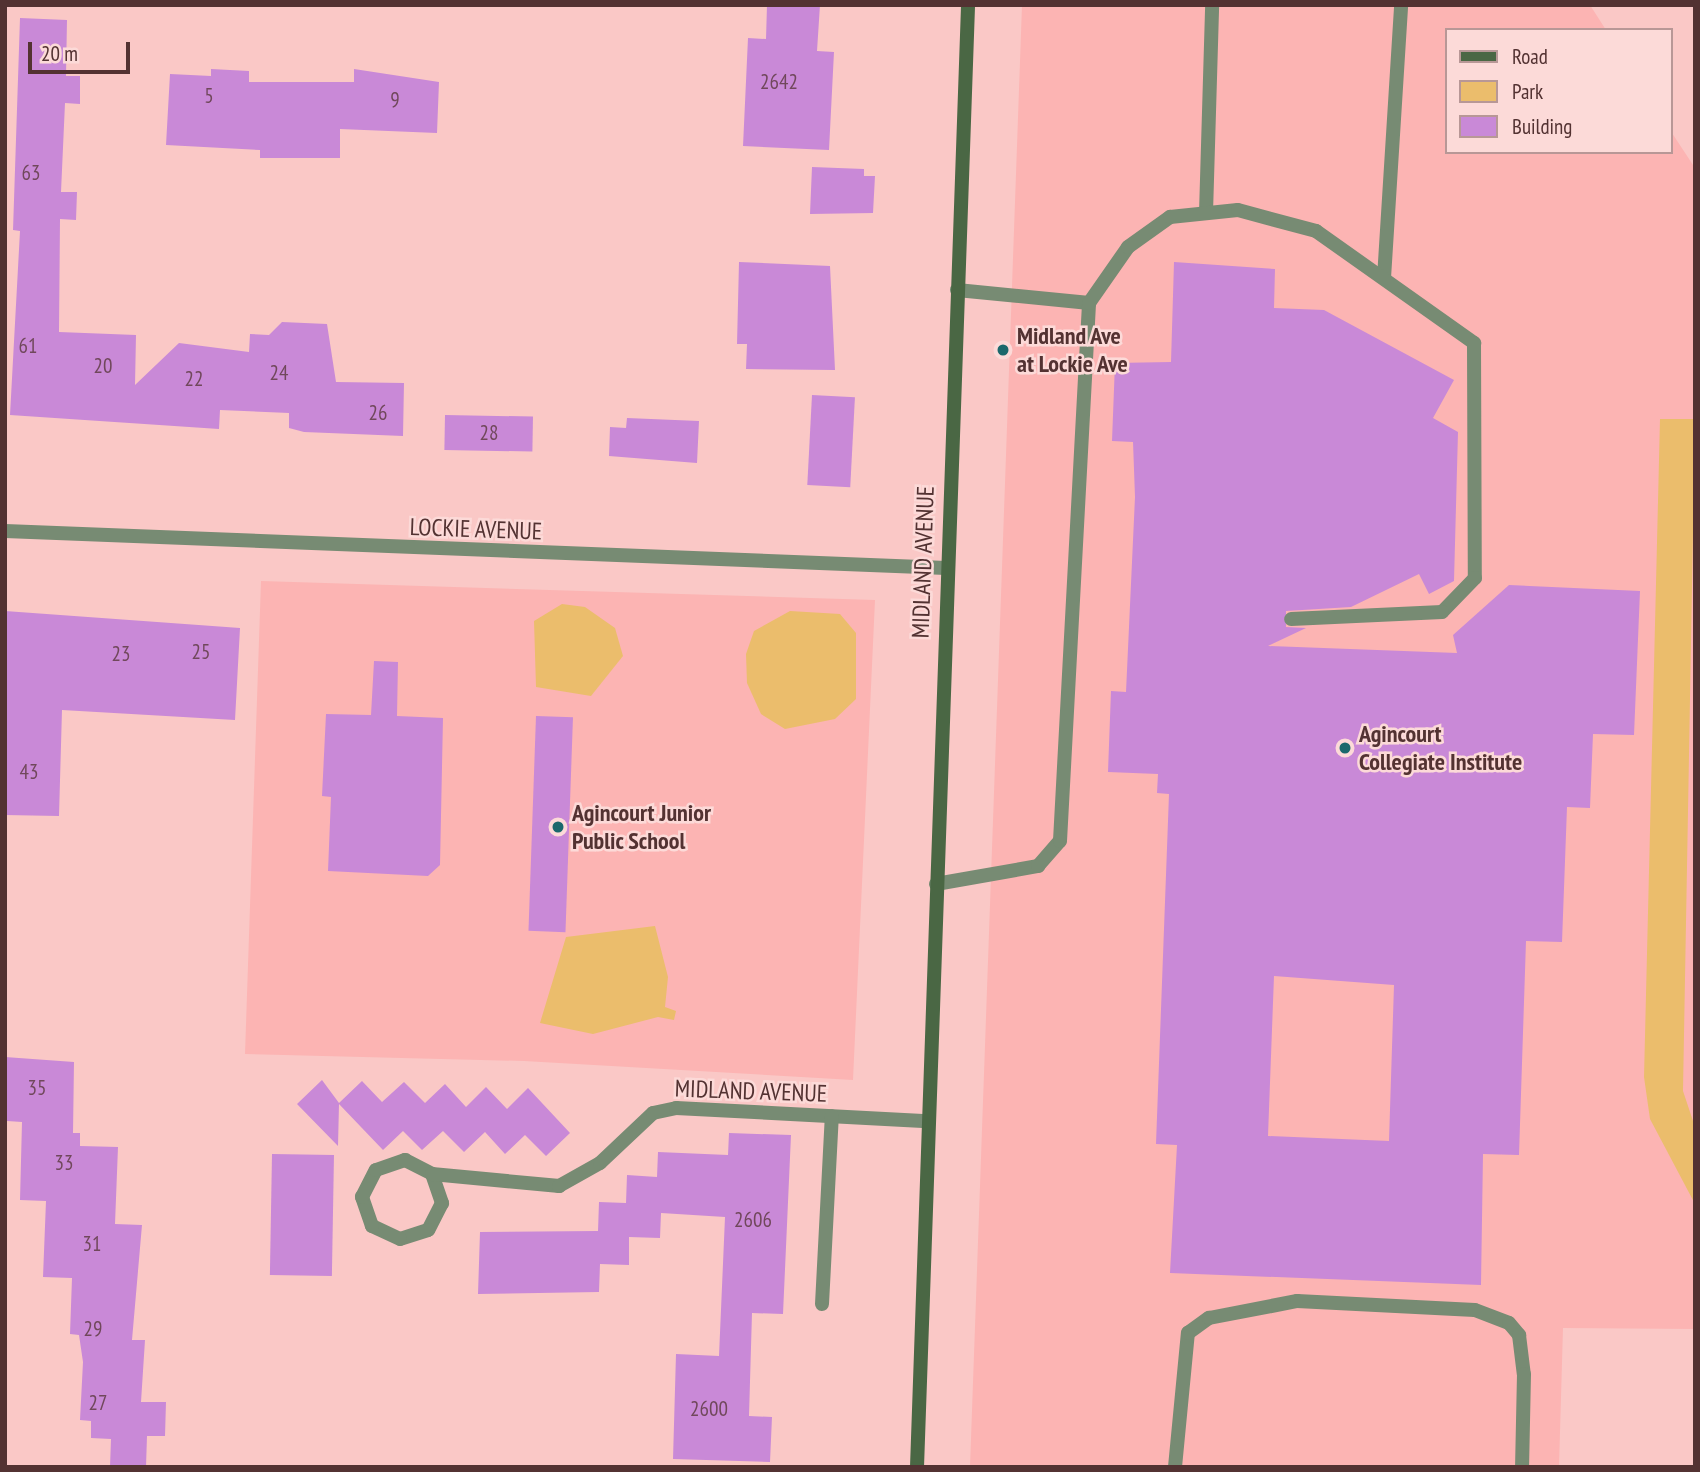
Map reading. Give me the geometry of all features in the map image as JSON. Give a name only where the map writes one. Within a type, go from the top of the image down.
[{"type":"main road","name":"MIDLAND AVENUE","points":[[917,1467],[946,568],[968,5]]},
{"type":"street","points":[[1206,213],[1212,5]]},
{"type":"street","points":[[1384,278],[1401,5]]},
{"type":"street","points":[[936,884],[1038,866],[1060,841],[1089,303],[1128,247],[1170,217],[1238,210],[1316,231],[1474,343],[1475,578],[1442,612],[1291,619]]},
{"type":"street","points":[[957,290],[1089,303]]},
{"type":"street","name":"LOCKIE AVENUE","points":[[5,531],[946,568]]},
{"type":"street","name":"MIDLAND AVENUE","points":[[432,1174],[442,1203],[428,1230],[400,1239],[372,1226],[362,1197],[376,1170],[405,1160],[432,1174],[559,1186],[600,1163],[653,1113],[691,1108],[928,1121]]},
{"type":"street","points":[[822,1304],[832,1116]]},
{"type":"street","points":[[1175,1467],[1188,1333],[1209,1318],[1297,1301],[1475,1310],[1508,1323],[1519,1335],[1523,1360],[1522,1467]]},
{"type":"shaded area","name":"Agincourt Collegiate Institute","points":[[1022,5],[1590,5],[1605,28],[1444,28],[1444,154],[1672,154],[1672,133],[1695,168],[1695,1329],[1563,1328],[1559,1467],[970,1467]]},
{"type":"shaded area","name":"Agincourt Junior Public School","points":[[261,581],[875,600],[853,1080],[524,1061],[245,1054]]},
{"type":"green space","points":[[1660,419],[1695,419],[1683,1091],[1695,1127],[1695,1204],[1650,1119],[1644,1077]]},
{"type":"green space","points":[[562,604],[585,607],[615,628],[623,656],[591,696],[536,687],[534,621]]},
{"type":"green space","points":[[790,611],[840,614],[856,633],[856,699],[835,719],[785,729],[761,714],[747,683],[746,654],[754,631]]},
{"type":"green space","points":[[655,926],[668,977],[665,1007],[676,1011],[674,1020],[658,1017],[593,1034],[540,1023],[566,937]]},
{"type":"building","points":[[767,5],[820,5],[817,51],[834,52],[829,150],[743,146],[748,38],[766,39]]},
{"type":"building","points":[[20,18],[67,20],[66,76],[80,76],[80,104],[65,103],[61,192],[77,192],[76,220],[60,219],[59,332],[136,335],[135,385],[179,343],[249,352],[250,334],[269,335],[282,322],[327,324],[336,382],[404,383],[403,436],[304,432],[289,428],[289,413],[220,410],[219,429],[10,415],[20,231],[13,230]]},
{"type":"building","points":[[211,69],[249,71],[249,82],[354,82],[354,69],[439,82],[437,133],[340,129],[340,158],[260,158],[260,150],[166,145],[170,74],[211,76]]},
{"type":"building","points":[[812,167],[864,169],[864,176],[875,176],[873,213],[810,214]]},
{"type":"building","points":[[739,262],[830,266],[835,370],[746,369],[747,344],[737,344]]},
{"type":"building","points":[[1174,262],[1275,269],[1274,308],[1324,310],[1454,380],[1433,418],[1458,432],[1454,581],[1429,594],[1419,574],[1351,607],[1286,611],[1286,627],[1306,628],[1268,646],[1457,653],[1453,635],[1509,585],[1640,591],[1634,735],[1593,734],[1590,808],[1567,807],[1562,942],[1526,941],[1519,1155],[1483,1154],[1481,1285],[1170,1273],[1177,1145],[1156,1144],[1169,794],[1157,793],[1158,774],[1108,772],[1111,691],[1126,692],[1135,497],[1133,442],[1112,441],[1115,363],[1171,362]],"holes":[[[1274,976],[1394,985],[1389,1141],[1268,1136]]]},
{"type":"building","points":[[812,395],[855,397],[850,487],[807,485]]},
{"type":"building","points":[[445,415],[533,417],[532,452],[444,450]]},
{"type":"building","points":[[627,418],[699,421],[697,463],[609,456],[610,427],[626,428]]},
{"type":"building","points":[[5,611],[240,628],[235,720],[62,710],[59,816],[5,815]]},
{"type":"building","points":[[374,661],[398,662],[397,716],[443,718],[440,865],[428,876],[328,871],[331,797],[322,796],[326,714],[371,715]]},
{"type":"building","points":[[536,716],[573,717],[565,932],[528,931]]},
{"type":"building","points":[[5,1057],[74,1062],[73,1133],[80,1133],[80,1146],[118,1147],[115,1224],[142,1225],[132,1340],[145,1340],[141,1402],[166,1402],[165,1436],[147,1436],[146,1467],[110,1467],[111,1439],[91,1438],[91,1421],[80,1420],[83,1362],[79,1335],[70,1334],[72,1278],[43,1277],[46,1201],[20,1200],[22,1122],[7,1121]]},
{"type":"building","points":[[322,1080],[339,1103],[362,1081],[382,1102],[404,1082],[425,1103],[445,1084],[466,1107],[486,1087],[507,1109],[528,1088],[570,1133],[546,1156],[525,1135],[505,1154],[485,1132],[464,1152],[443,1131],[422,1150],[403,1131],[383,1150],[339,1104],[338,1146],[297,1104]]},
{"type":"building","points":[[729,1133],[791,1135],[783,1314],[752,1313],[749,1416],[772,1417],[770,1462],[673,1459],[676,1354],[719,1356],[725,1217],[661,1213],[660,1238],[629,1237],[629,1265],[600,1264],[599,1292],[478,1294],[480,1232],[598,1231],[599,1202],[626,1203],[627,1175],[657,1177],[658,1152],[728,1155]]},
{"type":"building","points":[[272,1154],[334,1155],[332,1276],[270,1275]]},
{"type":"place","name":"Midland Ave at Lockie Ave","points":[[1003,350]]},
{"type":"place","name":"Agincourt Collegiate Institute","points":[[1345,748]]},
{"type":"place","name":"Agincourt Junior Public School","points":[[558,827]]}]
